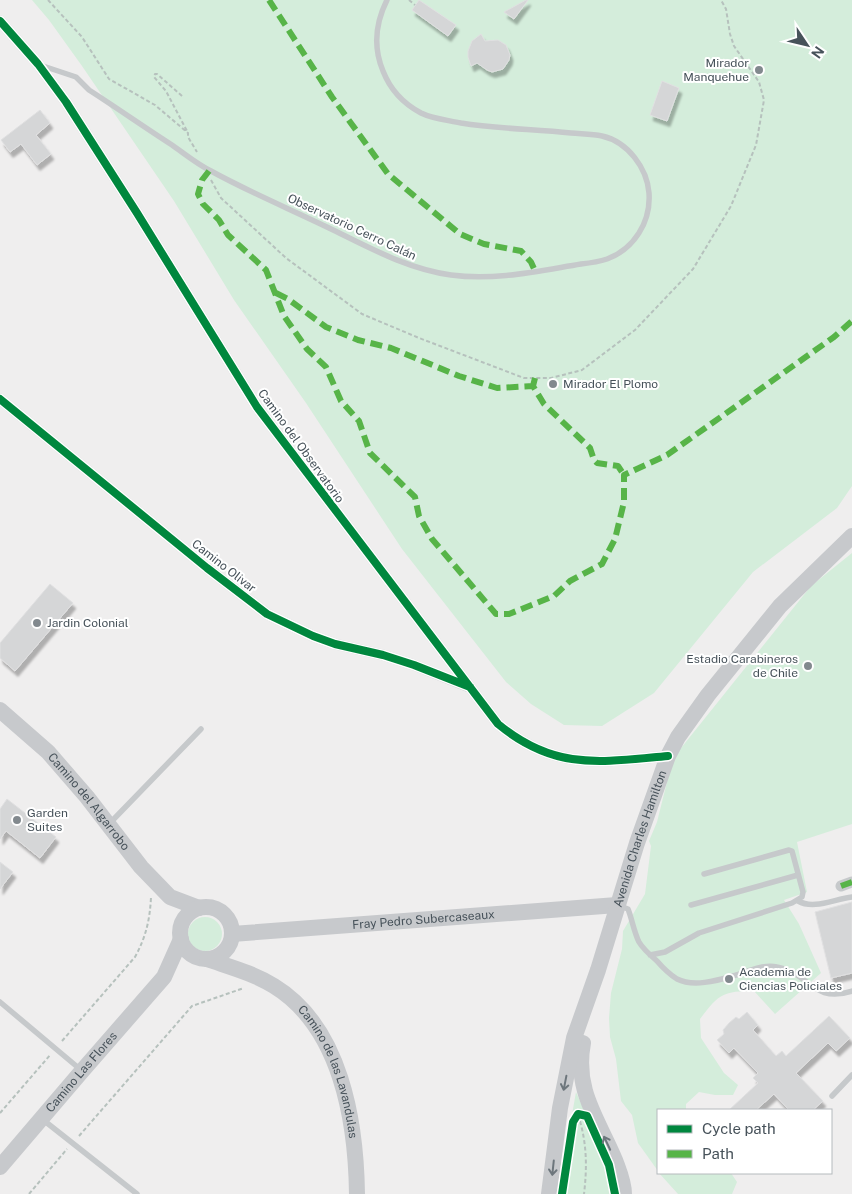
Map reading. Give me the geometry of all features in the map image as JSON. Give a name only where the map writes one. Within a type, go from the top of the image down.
[{"type":"street","name":"Camino del Observatorio","points":[[0,21],[38,64],[66,102],[257,407],[498,724],[522,742],[549,754],[578,761],[593,762],[668,756]]},
{"type":"street","name":"Camino Olivar","points":[[0,399],[267,614],[293,628],[320,638],[406,663],[470,687]]},
{"type":"street","name":"Avenida Charles Hamilton","points":[[550,1194],[560,1108],[574,1038],[668,756],[678,737],[708,695],[774,613],[797,588],[852,536]]},
{"type":"street","name":"Camino del Algarrobo","points":[[0,710],[48,752],[87,797],[141,867],[170,897],[199,908]]},
{"type":"street","name":"Camino del Algarrobo","points":[[170,897],[181,934]]},
{"type":"street","name":"Fray Pedro Subercaseaux","points":[[230,940],[617,905]]},
{"type":"street","points":[[199,908],[215,909],[228,919],[231,926],[230,940],[220,955],[202,958],[190,954],[184,947],[181,934],[187,916],[199,908]]},
{"type":"street","name":"Camino Las Flores","points":[[0,1168],[82,1070],[164,977],[181,934]]},
{"type":"street","name":"Camino de las Lavandulas","points":[[230,940],[257,976]]},
{"type":"street","name":"Camino Las Flores","points":[[164,977],[202,958]]},
{"type":"street","name":"Camino de las Lavandulas","points":[[202,958],[257,976],[275,986],[293,1000],[308,1016],[333,1055],[340,1077],[350,1121],[357,1194]]},
{"type":"street","name":"Avenida Charles Hamilton","points":[[598,970],[580,1060],[582,1083],[585,1095],[619,1172],[624,1194]]},
{"type":"lane","name":"Observatorio Cerro Calán","points":[[38,64],[76,76],[89,90],[209,171],[398,261],[424,270],[450,275],[501,276],[598,262],[617,254],[633,242],[645,220],[649,195],[641,167],[629,151],[603,136],[485,126],[433,118],[412,107],[394,90],[384,75],[378,58],[377,33],[382,10],[387,0]]},
{"type":"lane","points":[[108,826],[201,730]]},
{"type":"lane","points":[[650,955],[665,952],[699,933],[798,901],[802,897],[803,892],[792,851],[789,850],[704,874]]},
{"type":"lane","points":[[691,906],[798,875]]},
{"type":"lane","points":[[798,901],[812,906],[852,898]]},
{"type":"lane","points":[[617,905],[628,909],[638,941],[650,955],[678,980],[697,983],[719,980],[763,966],[774,966],[787,969],[820,992],[840,995],[852,991]]},
{"type":"lane","points":[[0,1002],[82,1070]]},
{"type":"lane","points":[[832,1096],[852,1075]]},
{"type":"lane","points":[[41,1118],[137,1194]]},
{"type":"path","points":[[48,0],[82,36],[109,79],[155,105],[188,133]]},
{"type":"path","points":[[409,0],[416,5]]},
{"type":"path","points":[[182,96],[155,74],[154,77],[166,91],[188,133],[188,137],[209,171],[212,183],[221,198],[286,258],[362,314],[524,378],[551,378],[582,370],[635,330],[693,269],[731,206],[756,146],[764,100],[759,82],[734,46],[726,9],[721,0]]},
{"type":"path","points":[[0,1113],[136,957],[144,940],[150,914],[152,879]]},
{"type":"path","points":[[29,1194],[192,1006],[257,983],[257,976]]},
{"type":"path","points":[[580,1119],[586,1143],[584,1194]]},
{"type":"green space","points":[[32,0],[852,0],[852,486],[837,508],[753,572],[654,693],[602,726],[564,725],[531,704],[506,682],[402,549],[306,403],[234,300],[174,201],[82,66]]},
{"type":"green space","points":[[852,553],[852,824],[797,842],[807,892],[784,900],[799,924],[821,973],[775,1014],[754,991],[728,993],[712,1004],[700,1019],[701,1038],[724,1073],[738,1085],[733,1095],[715,1095],[699,1092],[686,1104],[686,1109],[657,1109],[657,1170],[638,1143],[632,1115],[621,1101],[616,1059],[610,1037],[611,993],[622,949],[623,931],[645,894],[651,846],[649,841],[657,822],[673,758],[811,586]]},
{"type":"green space","points":[[205,917],[212,918],[217,922],[221,927],[221,941],[217,946],[212,950],[205,951],[198,950],[193,946],[189,941],[188,934],[189,927],[193,922],[198,918]]},
{"type":"green space","points":[[576,1092],[612,1172],[615,1194],[558,1194]]},
{"type":"green space","points":[[660,1174],[732,1174],[737,1182],[732,1194],[678,1194]]},
{"type":"building","points":[[419,0],[456,25],[448,36],[412,10]]},
{"type":"building","points":[[526,0],[528,0],[514,19],[504,12]]},
{"type":"building","points":[[481,34],[485,41],[498,40],[506,45],[510,55],[503,69],[492,72],[477,63],[471,66],[468,51],[472,41]]},
{"type":"building","points":[[662,81],[679,88],[667,121],[650,115]]},
{"type":"building","points":[[40,110],[50,123],[36,135],[51,154],[37,165],[21,144],[10,152],[1,140]]},
{"type":"building","name":"Jardin Colonial","points":[[50,584],[73,603],[15,671],[0,658],[0,643]]},
{"type":"building","name":"Garden Suites","points":[[7,799],[56,837],[40,858],[6,831],[0,839],[0,809]]},
{"type":"building","points":[[0,862],[13,872],[0,889]]},
{"type":"building","points":[[852,902],[852,973],[831,978],[815,912]]},
{"type":"building","points":[[747,1012],[758,1025],[753,1030],[776,1056],[782,1051],[786,1056],[829,1016],[850,1038],[836,1051],[828,1043],[796,1073],[823,1101],[814,1109],[788,1109],[774,1094],[757,1109],[730,1109],[758,1083],[753,1078],[758,1073],[734,1048],[729,1053],[717,1040],[724,1034],[723,1030],[729,1023],[736,1017],[739,1019]]},
{"type":"marked path","points":[[269,0],[332,97],[388,174],[460,234],[484,244],[521,251],[531,262],[535,271]]},
{"type":"marked path","points":[[209,171],[202,180],[198,194],[203,204],[219,220],[228,235],[266,270],[284,316],[307,349],[326,367],[341,401],[359,421],[370,453],[415,497],[419,516],[432,539],[496,614],[509,614],[554,596],[570,581],[602,564],[615,539],[624,502],[624,475],[667,455],[834,337],[852,321]]},
{"type":"marked path","points":[[276,293],[288,299],[326,327],[358,340],[391,348],[459,376],[497,388],[533,386]]},
{"type":"marked path","points":[[535,378],[533,386],[544,404],[590,448],[594,460],[597,463],[618,466],[624,475]]},
{"type":"marked path","points":[[841,886],[852,882]]},
{"type":"cycle path","points":[[0,21],[38,64],[66,102],[257,407],[498,724],[539,750],[579,760],[599,761],[668,756]]},
{"type":"cycle path","points":[[0,399],[207,568],[267,614],[313,636],[335,644],[383,655],[470,687]]},
{"type":"cycle path","points":[[562,1194],[573,1122],[578,1114],[587,1116],[609,1165],[615,1194]]},
{"type":"place","name":"Mirador Manquehue","points":[[759,70]]},
{"type":"place","name":"Mirador El Plomo","points":[[553,384]]},
{"type":"place","name":"Jardin Colonial","points":[[37,623]]},
{"type":"place","name":"Estadio Carabineros de Chile","points":[[808,666]]},
{"type":"place","name":"Garden Suites","points":[[17,820]]},
{"type":"place","name":"Academia de Ciencias Policiales","points":[[729,979]]}]
